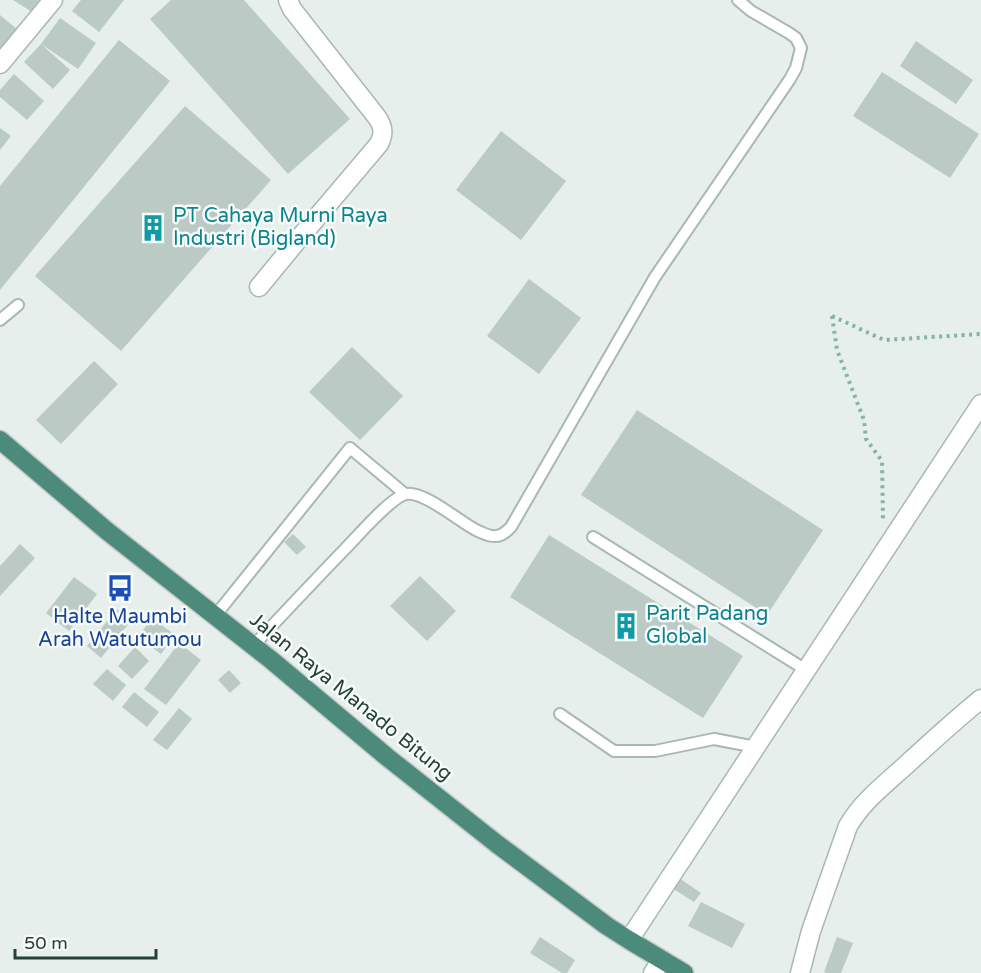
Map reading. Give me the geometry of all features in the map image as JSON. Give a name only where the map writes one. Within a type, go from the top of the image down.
[{"type":"highway","name":"Jalan Raya Manado Bitung","points":[[0,440],[107,531],[306,688],[387,757],[497,844],[629,940],[657,967],[684,973]]},
{"type":"street","points":[[0,64],[53,0]]},
{"type":"street","points":[[260,287],[379,144],[383,132],[381,122],[292,9],[288,0]]},
{"type":"street","points":[[629,940],[981,404]]},
{"type":"street","points":[[800,973],[811,931],[848,826],[854,816],[885,784],[981,699]]},
{"type":"lane","points":[[253,646],[366,527],[397,498],[405,494],[414,493],[425,497],[469,527],[489,536],[505,533],[511,527],[655,277],[796,68],[801,48],[796,38],[751,11],[738,0]]},
{"type":"lane","points":[[0,320],[18,305]]},
{"type":"lane","points":[[215,616],[350,448],[405,494]]},
{"type":"lane","points":[[593,537],[806,670]]},
{"type":"lane","points":[[560,714],[614,751],[655,751],[714,739],[756,747]]},
{"type":"path","points":[[886,548],[882,508],[882,461],[866,439],[864,420],[837,350],[832,316],[884,340],[981,334]]},
{"type":"building","points":[[13,0],[39,0],[32,12]]},
{"type":"building","points":[[81,0],[124,0],[99,32],[72,11]]},
{"type":"building","points":[[171,0],[244,0],[350,119],[288,174],[150,19]]},
{"type":"building","points":[[0,15],[18,30],[2,49],[0,47]]},
{"type":"building","points":[[60,18],[96,43],[78,69],[41,44]]},
{"type":"building","points":[[119,40],[170,81],[0,290],[0,186]]},
{"type":"building","points":[[916,41],[973,80],[956,104],[900,66]]},
{"type":"building","points":[[41,44],[70,70],[53,89],[24,62]]},
{"type":"building","points":[[882,72],[979,134],[950,178],[853,116]]},
{"type":"building","points":[[14,74],[44,101],[27,120],[0,97],[0,90]]},
{"type":"building","name":"PT Cahaya Murni Raya Industri (Bigland)","points":[[185,106],[271,180],[121,351],[35,276]]},
{"type":"building","points":[[0,128],[11,136],[0,150]]},
{"type":"building","points":[[501,131],[566,181],[521,240],[456,190]]},
{"type":"building","points":[[529,279],[581,318],[539,374],[487,336]]},
{"type":"building","points":[[352,347],[403,396],[360,440],[309,392]]},
{"type":"building","points":[[94,361],[118,384],[61,444],[36,420]]},
{"type":"building","points":[[637,410],[823,530],[767,615],[581,495]]},
{"type":"building","points":[[293,534],[306,547],[297,555],[284,542]]},
{"type":"building","name":"Parit Padang Global","points":[[549,535],[743,656],[703,718],[510,597]]},
{"type":"building","points":[[20,544],[35,558],[0,596],[0,566]]},
{"type":"building","points":[[420,576],[456,611],[427,641],[390,606]]},
{"type":"building","points":[[74,577],[97,594],[69,631],[46,613]]},
{"type":"building","points":[[117,609],[131,621],[101,658],[87,646]]},
{"type":"building","points":[[152,618],[175,635],[161,654],[138,637]]},
{"type":"building","points":[[179,643],[201,660],[166,705],[144,689]]},
{"type":"building","points":[[135,647],[149,661],[132,679],[118,666]]},
{"type":"building","points":[[107,669],[126,685],[113,701],[93,684]]},
{"type":"building","points":[[229,670],[241,683],[230,693],[218,680]]},
{"type":"building","points":[[134,692],[159,712],[147,727],[122,707]]},
{"type":"building","points":[[179,708],[192,719],[167,750],[153,740]]},
{"type":"building","points":[[679,878],[701,893],[694,902],[672,888]]},
{"type":"building","points":[[701,902],[745,924],[732,948],[688,926]]},
{"type":"building","points":[[540,937],[575,960],[567,973],[562,973],[530,953]]},
{"type":"building","points":[[837,937],[853,943],[841,973],[827,973],[824,972]]},
{"type":"place","name":"PT Cahaya Murni Raya Industri (Bigland)","points":[[153,228]]},
{"type":"place","name":"Halte Maumbi Arah Watutumou","points":[[120,588]]},
{"type":"place","name":"Parit Padang Global","points":[[626,626]]}]
